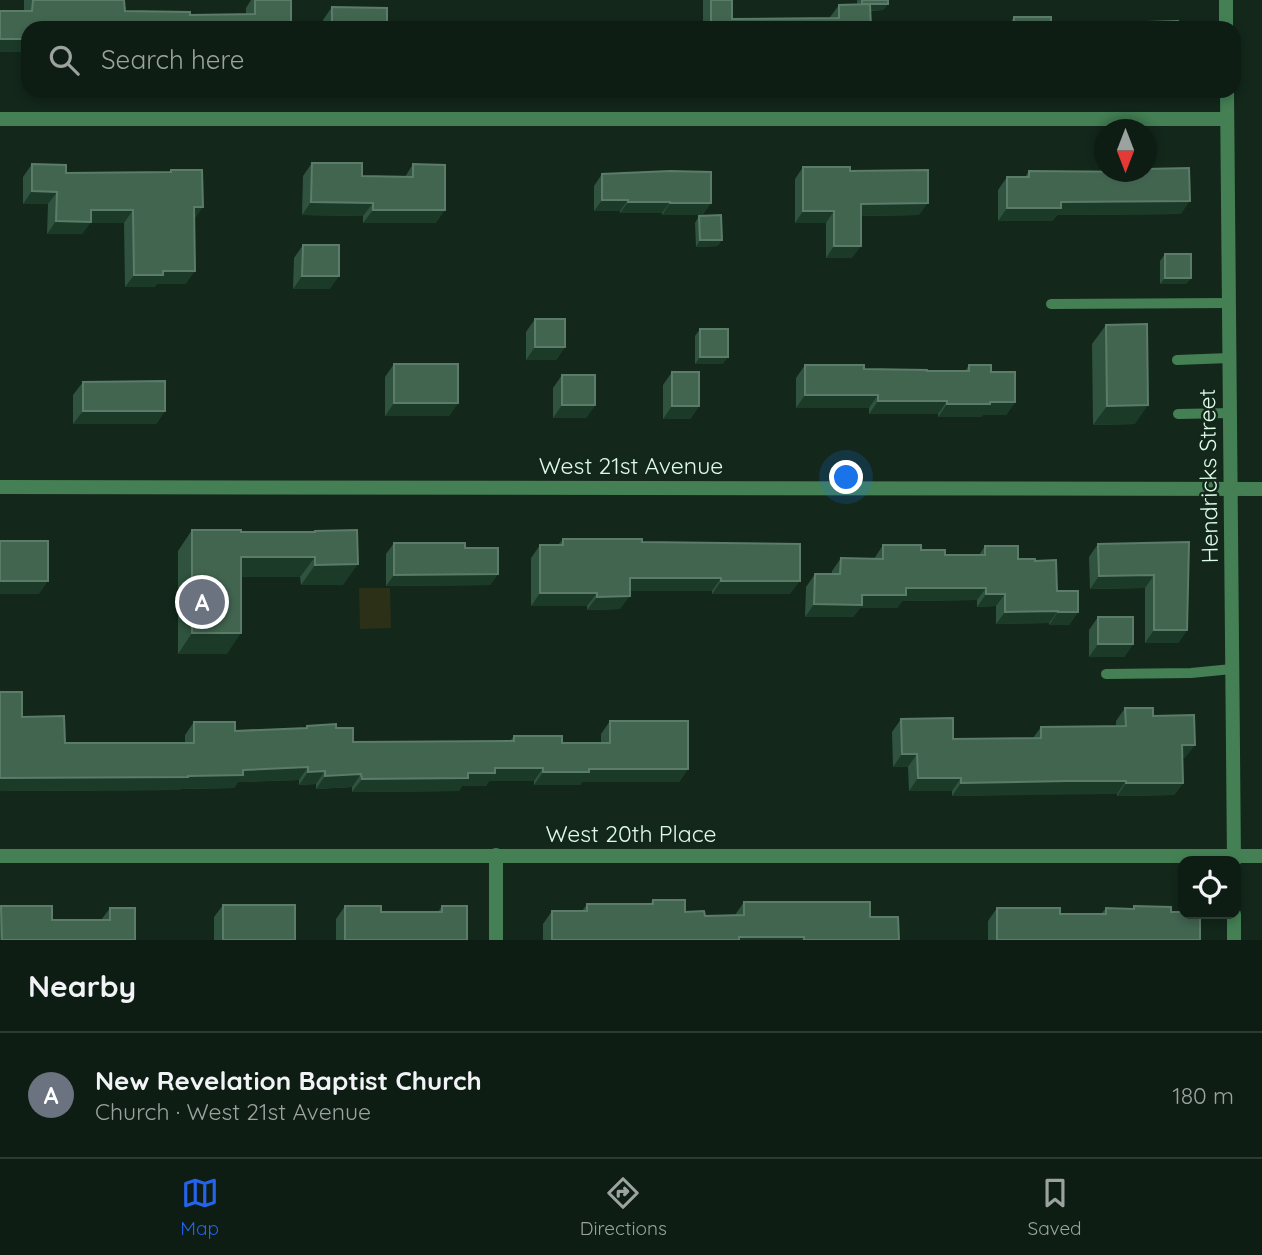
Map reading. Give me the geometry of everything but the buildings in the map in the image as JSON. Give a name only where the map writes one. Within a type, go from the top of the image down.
[{"type":"street","points":[[1226,0],[1226,21]]},
{"type":"street","name":"Hendricks Street","points":[[1227,98],[1234,856]]},
{"type":"street","points":[[0,119],[1227,119]]},
{"type":"street","name":"West 21st Avenue","points":[[0,487],[1262,489]]},
{"type":"street","points":[[496,855],[496,940]]},
{"type":"street","name":"West 20th Place","points":[[0,856],[1178,858]]},
{"type":"street","name":"West 20th Place","points":[[1241,858],[1262,856]]},
{"type":"street","points":[[1234,919],[1234,940]]},
{"type":"lane","points":[[1051,304],[1229,303]]},
{"type":"lane","points":[[1177,360],[1229,358]]},
{"type":"lane","points":[[1178,414],[1230,413]]},
{"type":"lane","points":[[1106,674],[1191,673],[1232,669]]},
{"type":"green space","points":[[359,588],[390,588],[391,628],[360,629]]},
{"type":"place","name":"New Revelation Baptist Church","points":[[202,602]]}]
